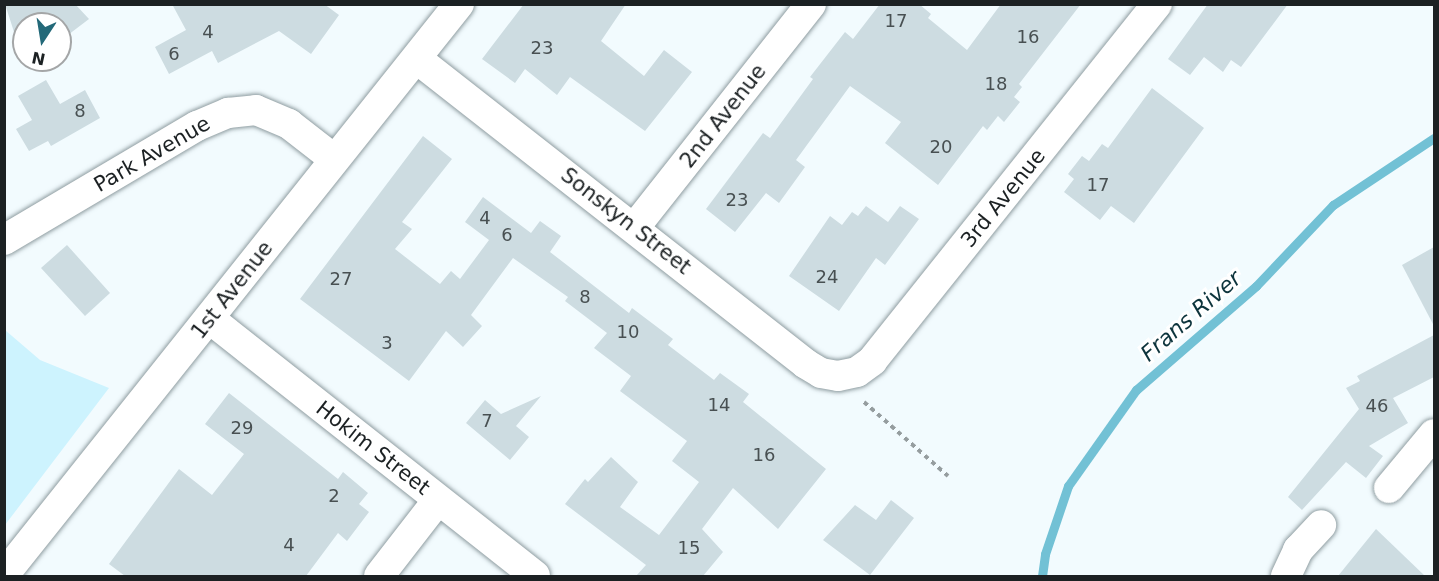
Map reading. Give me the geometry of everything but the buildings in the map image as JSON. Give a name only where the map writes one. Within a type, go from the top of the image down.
[{"type":"street","name":"1st Avenue","points":[[4,575],[459,4]]},
{"type":"street","name":"2nd Avenue","points":[[635,227],[812,4]]},
{"type":"street","name":"3rd Avenue","points":[[838,376],[857,372],[872,361],[1157,4]]},
{"type":"street","name":"Sonskyn Street","points":[[417,59],[635,227],[806,364],[821,373],[838,376]]},
{"type":"street","name":"Park Avenue","points":[[4,240],[197,126],[228,112],[256,110],[289,124],[334,159]]},
{"type":"street","name":"Hokim Street","points":[[210,319],[536,576]]},
{"type":"street","points":[[1389,488],[1434,434]]},
{"type":"street","points":[[380,576],[438,500]]},
{"type":"street","points":[[1286,576],[1298,550],[1321,525]]},
{"type":"path","points":[[838,376],[869,407],[948,476]]},
{"type":"shaded area","points":[[5,330],[40,360],[109,388],[5,525]]},
{"type":"waterway","name":"Frans River","points":[[1042,576],[1045,554],[1068,486],[1136,390],[1256,286],[1333,205],[1434,138]]}]
